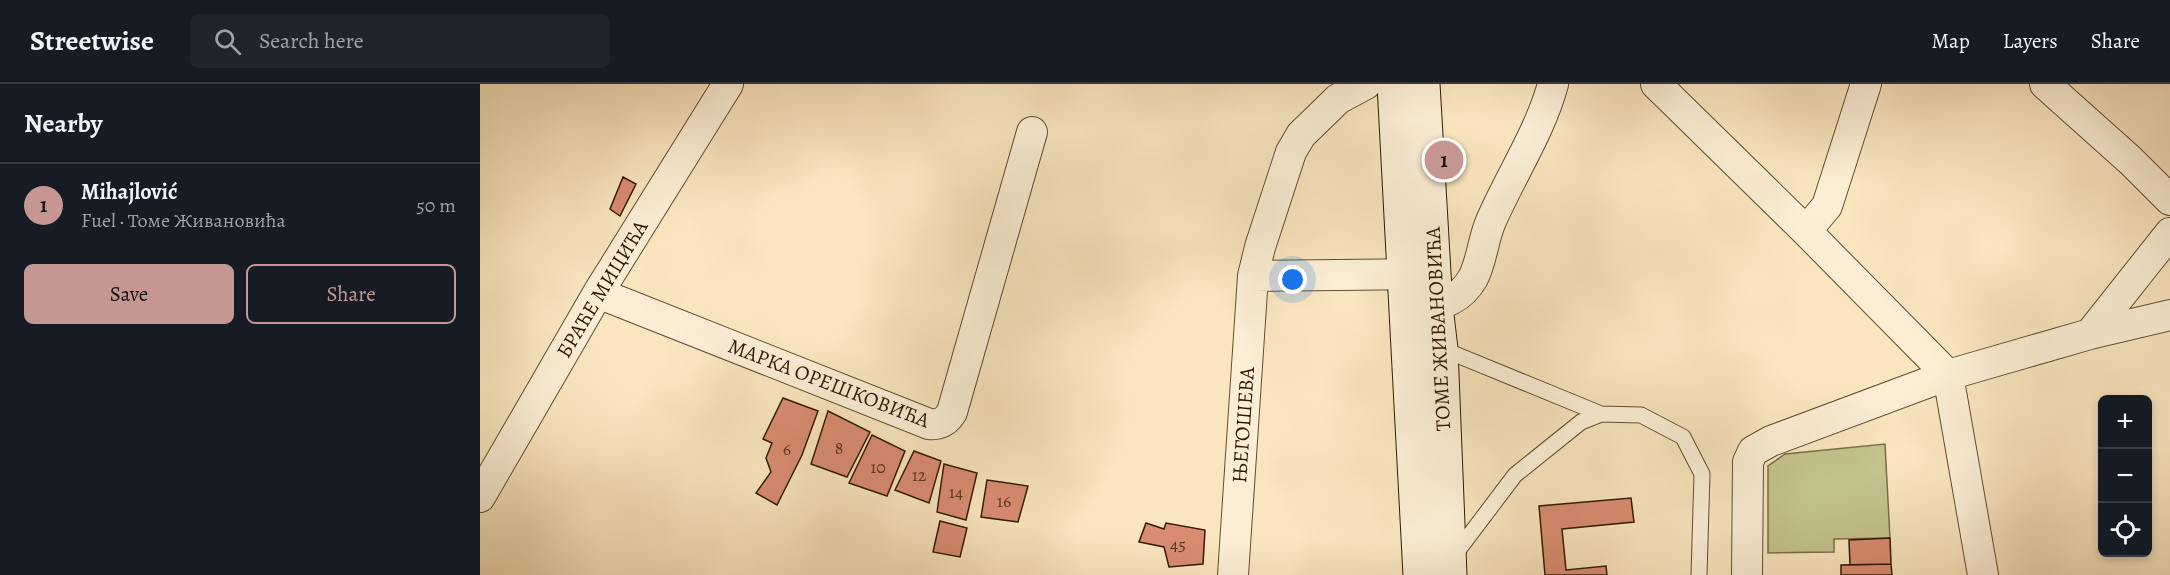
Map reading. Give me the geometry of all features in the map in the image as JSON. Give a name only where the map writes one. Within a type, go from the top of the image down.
[{"type":"main road","name":"ТОМЕ ЖИВАНОВИЋА","points":[[1394,84],[1420,274]]},
{"type":"main road","name":"ТОМЕ ЖИВАНОВИЋА","points":[[1420,575],[1416,316],[1420,274],[1424,84]]},
{"type":"main road","name":"ТОМЕ ЖИВАНОВИЋА","points":[[1416,316],[1441,349],[1450,568]]},
{"type":"street","name":"БРАЋЕ МИЦИЋА","points":[[480,497],[598,293],[728,84]]},
{"type":"street","name":"ЊЕГОШЕВА","points":[[1233,575],[1253,276],[1260,247],[1291,152],[1301,135],[1338,99],[1365,84]]},
{"type":"street","points":[[1416,316],[1455,297],[1473,278],[1489,225],[1543,116],[1553,84]]},
{"type":"street","points":[[1656,84],[1948,375],[1983,575]]},
{"type":"street","points":[[1806,231],[1827,206],[1866,84]]},
{"type":"street","points":[[2045,84],[2131,161],[2170,200]]},
{"type":"street","name":"МАРКА ОРЕШКОВИЋА","points":[[598,293],[929,424],[938,425],[948,420],[952,412],[1032,132]]},
{"type":"street","points":[[2090,334],[2170,233]]},
{"type":"street","points":[[1253,276],[1420,274]]},
{"type":"street","points":[[1747,575],[1748,462],[1753,451],[1771,441],[1948,375],[2090,334],[2170,315]]},
{"type":"lane","points":[[1441,349],[1601,414],[1641,415],[1683,437],[1701,474],[1700,575]]},
{"type":"lane","points":[[1450,568],[1515,475],[1581,422],[1601,414]]},
{"type":"green space","points":[[1885,444],[1890,538],[1834,539],[1834,552],[1768,553],[1768,466],[1785,454]]},
{"type":"building","points":[[623,177],[636,184],[620,216],[610,209]]},
{"type":"building","points":[[783,398],[818,411],[802,455],[777,505],[756,493],[771,472],[766,458],[772,443],[763,439]]},
{"type":"building","points":[[828,411],[870,432],[847,477],[811,464]]},
{"type":"building","points":[[872,435],[905,451],[887,496],[849,483]]},
{"type":"building","points":[[914,451],[941,461],[929,503],[895,490]]},
{"type":"building","points":[[944,464],[977,473],[966,520],[937,512]]},
{"type":"building","points":[[987,480],[1028,486],[1018,522],[981,517]]},
{"type":"building","points":[[1631,498],[1634,522],[1562,529],[1566,570],[1606,566],[1607,575],[1545,575],[1539,506]]},
{"type":"building","points":[[940,521],[967,528],[960,557],[933,552]]},
{"type":"building","points":[[1146,523],[1164,529],[1166,523],[1205,530],[1203,564],[1169,567],[1164,547],[1139,542]]},
{"type":"building","points":[[1890,538],[1891,564],[1850,565],[1849,540]]},
{"type":"building","points":[[1891,564],[1892,575],[1841,575],[1841,565]]},
{"type":"place","name":"Mihajlović","points":[[1444,160]]}]
